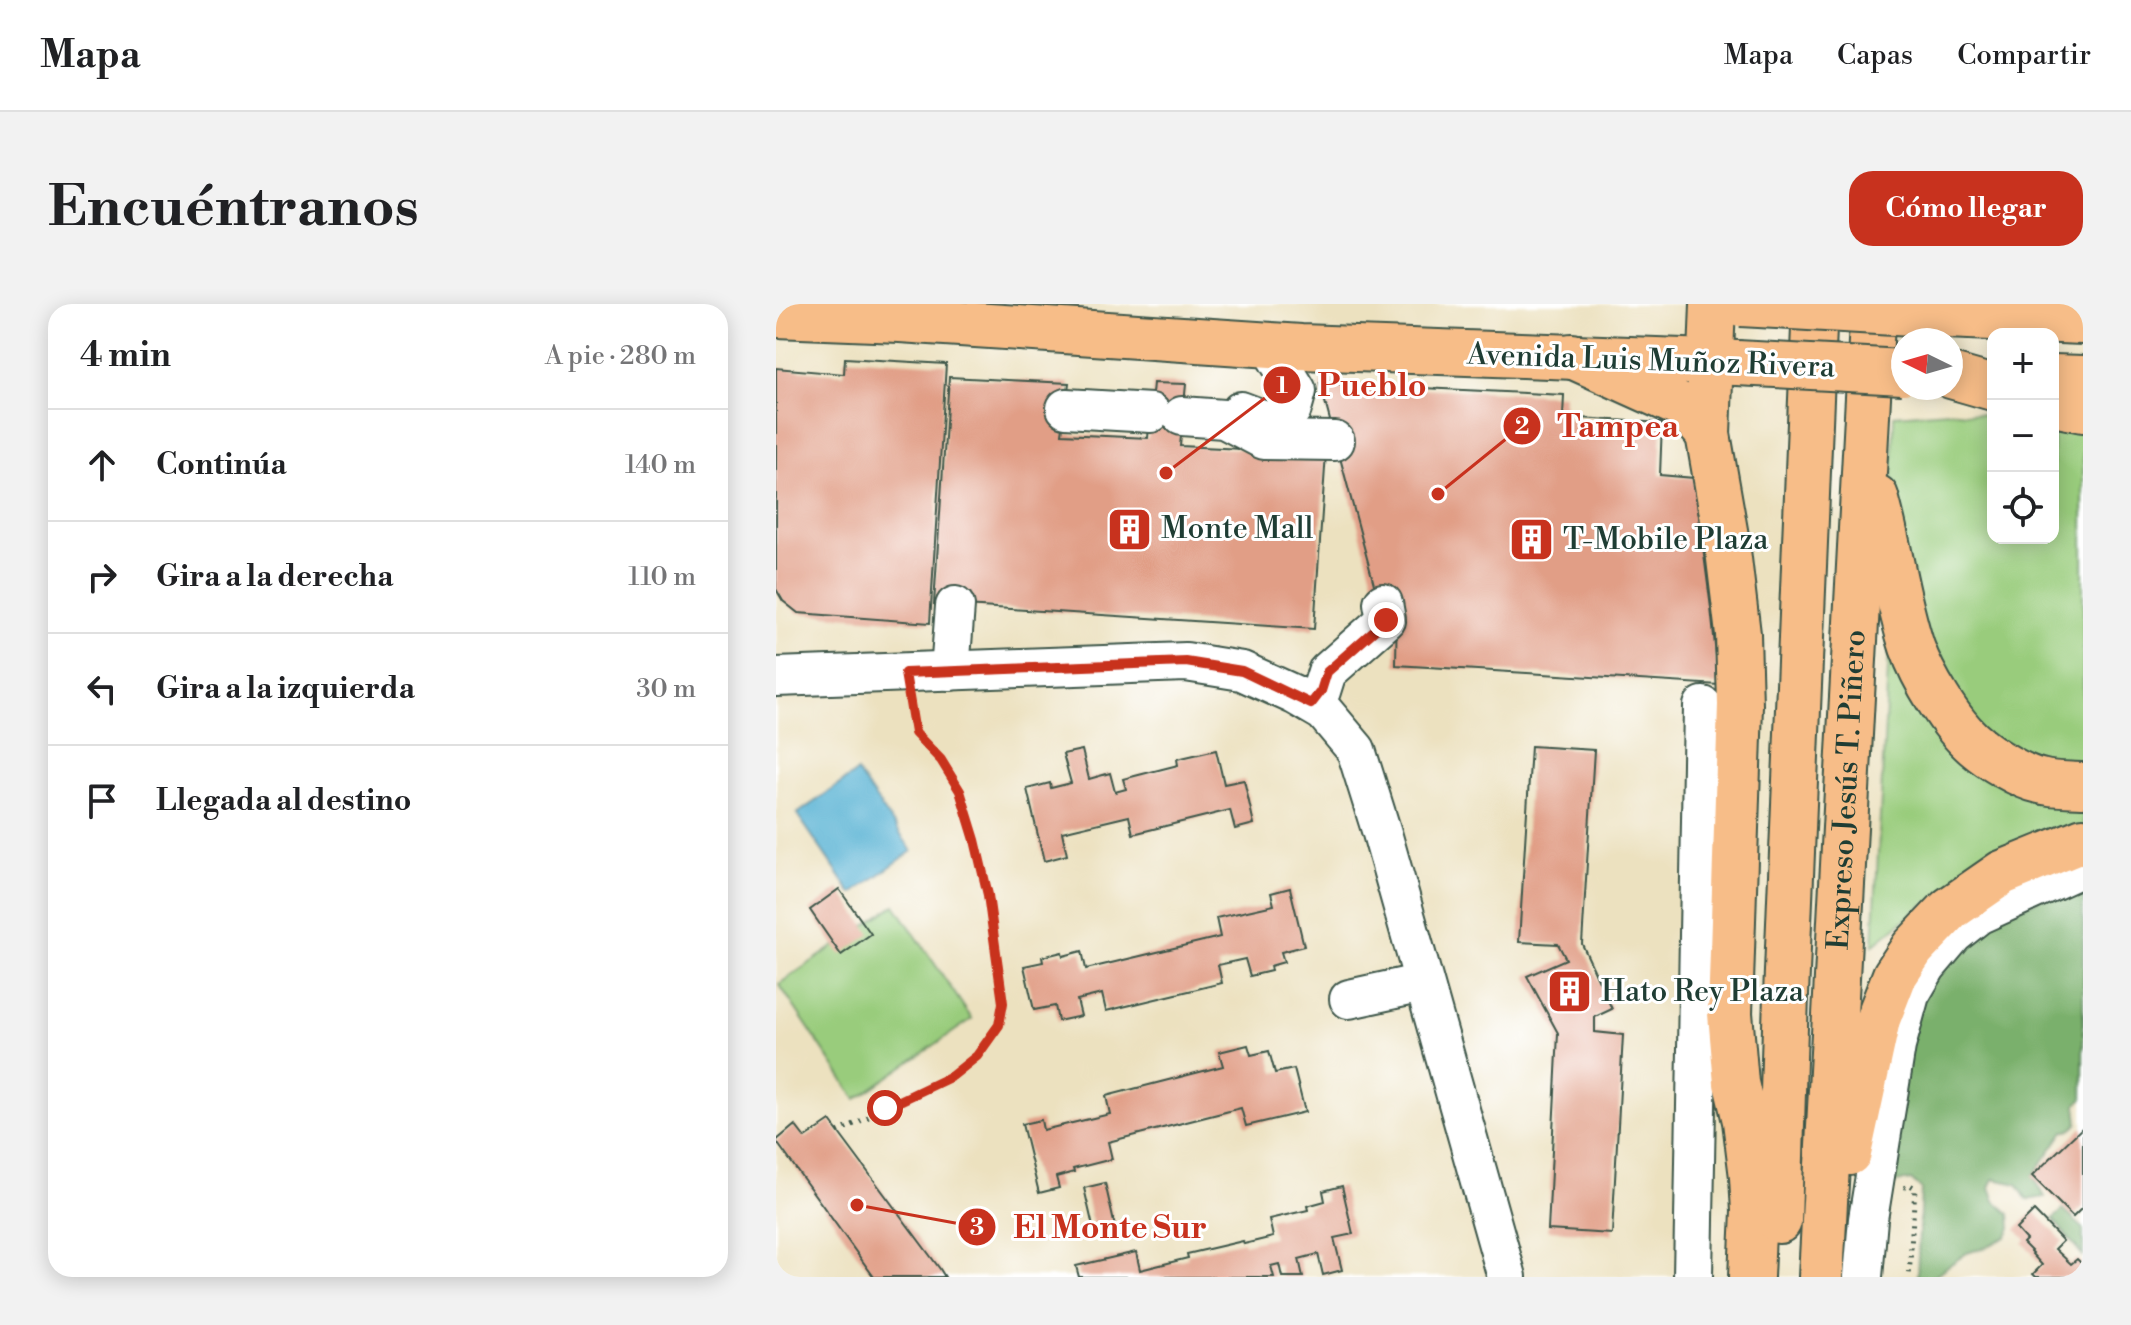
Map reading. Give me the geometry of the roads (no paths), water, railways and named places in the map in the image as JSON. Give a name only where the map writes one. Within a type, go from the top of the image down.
[{"type":"main road","points":[[1713,304],[1723,363],[1708,434],[1727,542],[1738,634],[1740,705],[1730,1013],[1736,1083],[1745,1121],[1752,1177],[1751,1277]]},
{"type":"main road","name":"Avenida Luis Muñoz Rivera","points":[[1741,304],[1946,316],[2074,316]]},
{"type":"main road","name":"Expreso Jesús T. Piñero","points":[[1777,1277],[1786,979],[1815,304]]},
{"type":"main road","name":"Expreso Jesús T. Piñero","points":[[1822,1277],[1873,304]]},
{"type":"main road","name":"Avenida Luis Muñoz Rivera","points":[[776,315],[900,320],[1269,345],[1891,371]]},
{"type":"main road","points":[[1572,356],[1685,407],[1708,434]]},
{"type":"main road","points":[[1963,375],[1987,375]]},
{"type":"main road","points":[[2059,377],[2083,378]]},
{"type":"main road","points":[[1963,379],[1987,386]]},
{"type":"main road","points":[[2059,405],[2083,410]]},
{"type":"main road","points":[[1865,455],[1886,529],[1897,591],[1913,649],[1931,687],[1974,745],[2039,781],[2083,785]]},
{"type":"main road","points":[[1822,1277],[1878,1019],[1895,975],[1913,948],[1950,909],[2002,873],[2083,840]]},
{"type":"street","points":[[1224,419],[1241,411],[1262,419],[1279,420],[1292,409],[1297,391],[1269,345]]},
{"type":"street","points":[[1066,408],[1224,419],[1264,440],[1335,441]]},
{"type":"street","points":[[950,671],[955,606]]},
{"type":"street","points":[[1316,698],[1327,672],[1389,620]]},
{"type":"street","points":[[776,677],[1186,662],[1242,671],[1316,698],[1356,750],[1507,1277]]},
{"type":"street","points":[[1693,1277],[1703,706]]},
{"type":"street","points":[[1863,1277],[1868,1219],[1896,1046],[1910,995],[1927,966],[1954,934],[1978,915],[2083,867]]},
{"type":"street","points":[[1349,999],[1423,983]]},
{"type":"water","points":[[857,772],[912,851],[852,894],[797,814]]},
{"type":"place","name":"Pueblo","points":[[1166,473]]},
{"type":"place","name":"Tampea","points":[[1438,494]]},
{"type":"place","name":"Monte Mall","points":[[1130,529]]},
{"type":"place","name":"T-Mobile Plaza","points":[[1532,540]]},
{"type":"place","name":"Hato Rey Plaza","points":[[1570,992]]},
{"type":"place","name":"El Monte Sur","points":[[857,1205]]}]
